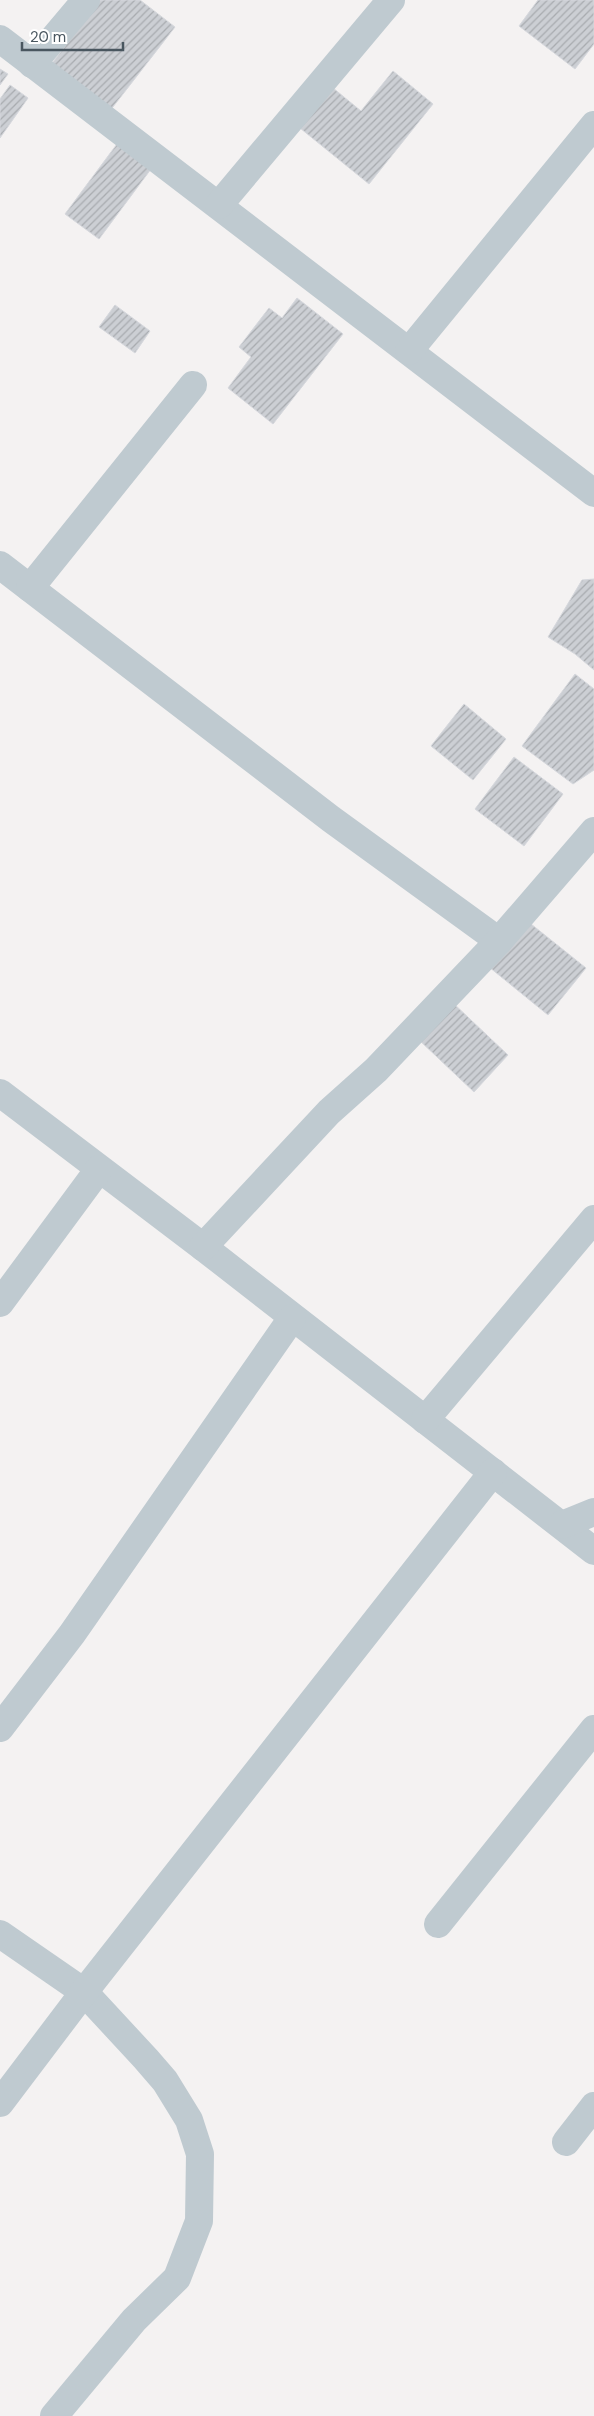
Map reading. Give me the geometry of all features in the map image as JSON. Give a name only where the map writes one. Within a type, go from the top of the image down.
[{"type":"street","points":[[32,64],[86,0]]},
{"type":"street","points":[[219,205],[391,0]]},
{"type":"street","points":[[0,38],[409,351],[590,484]]},
{"type":"street","points":[[409,351],[594,124]]},
{"type":"street","points":[[30,588],[193,385]]},
{"type":"street","points":[[0,565],[323,813],[499,941]]},
{"type":"street","points":[[203,1247],[330,1112],[376,1070],[499,941],[594,831]]},
{"type":"street","points":[[0,1093],[203,1247],[594,1551]]},
{"type":"street","points":[[0,1303],[99,1169]]},
{"type":"street","points":[[425,1420],[594,1219]]},
{"type":"street","points":[[0,1728],[72,1634],[292,1318]]},
{"type":"street","points":[[0,2103],[84,1992],[493,1472]]},
{"type":"street","points":[[562,1525],[594,1512]]},
{"type":"street","points":[[438,1924],[594,1729]]},
{"type":"street","points":[[0,1934],[84,1992],[165,2081],[189,2120],[200,2154],[199,2221],[177,2278],[134,2320],[54,2416]]},
{"type":"street","points":[[566,2142],[594,2106]]},
{"type":"building","points":[[100,0],[140,0],[175,27],[109,112],[50,66]]},
{"type":"building","points":[[538,0],[594,0],[594,44],[575,69],[519,26]]},
{"type":"building","points":[[0,69],[8,74],[0,85]]},
{"type":"building","points":[[393,71],[433,104],[369,184],[295,124],[327,83],[361,111]]},
{"type":"building","points":[[10,85],[28,98],[0,138],[0,99]]},
{"type":"building","points":[[117,144],[151,169],[99,239],[65,214]]},
{"type":"building","points":[[297,298],[343,334],[273,424],[228,388],[251,357],[239,347],[269,308],[282,318]]},
{"type":"building","points":[[115,305],[150,331],[135,353],[99,327]]},
{"type":"building","points":[[594,579],[594,670],[575,654],[548,637],[582,580]]},
{"type":"building","points":[[575,674],[594,689],[594,770],[573,784],[522,746]]},
{"type":"building","points":[[464,704],[506,739],[473,780],[431,746]]},
{"type":"building","points":[[514,757],[563,794],[524,846],[475,809]]},
{"type":"building","points":[[526,920],[586,968],[548,1015],[489,967]]},
{"type":"building","points":[[452,1002],[508,1055],[474,1092],[418,1039]]}]
